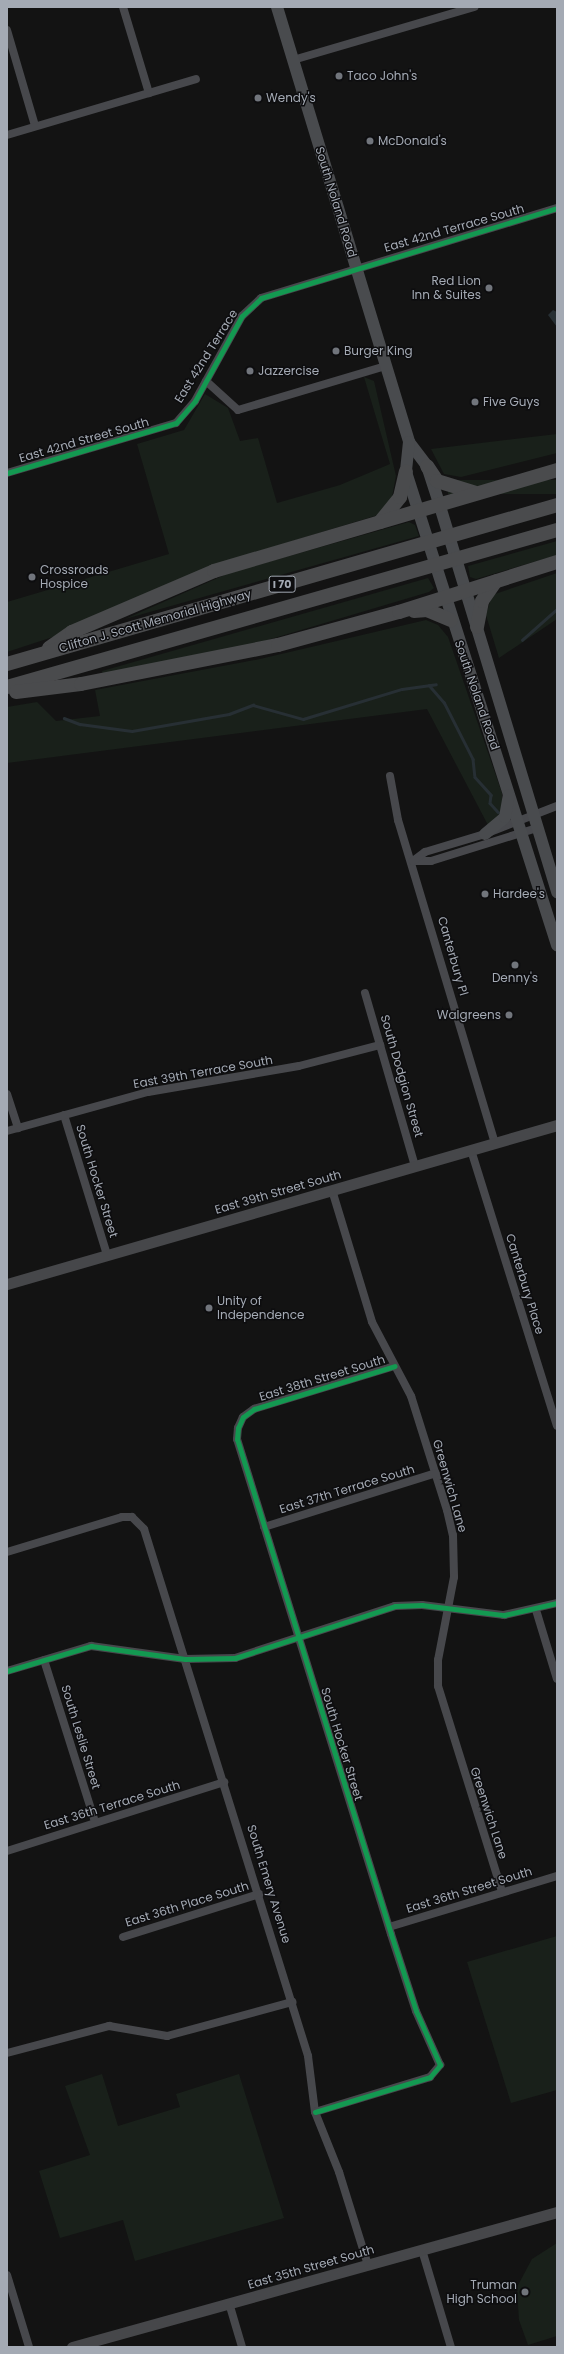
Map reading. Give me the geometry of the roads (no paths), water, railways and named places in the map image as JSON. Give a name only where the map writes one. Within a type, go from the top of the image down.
[{"type":"highway","points":[[427,466],[437,481],[474,492]]},
{"type":"highway","points":[[39,655],[72,632],[214,571],[378,523],[439,502],[557,470]]},
{"type":"highway","points":[[378,523],[400,497],[406,472]]},
{"type":"highway","name":"Clifton J. Scott Memorial Highway","points":[[7,664],[557,505]]},
{"type":"highway","name":"Clifton J. Scott Memorial Highway","points":[[7,687],[557,530]]},
{"type":"highway","points":[[399,612],[442,591],[464,584],[496,581],[557,562]]},
{"type":"highway","points":[[477,627],[484,596],[496,581]]},
{"type":"highway","points":[[7,693],[81,684],[220,658],[399,612],[427,610],[451,620]]},
{"type":"main road","name":"South Noland Road","points":[[277,7],[409,442],[427,466],[439,502],[557,892]]},
{"type":"main road","name":"South Noland Road","points":[[409,442],[406,472],[417,510],[451,620],[521,827],[557,946]]},
{"type":"main road","points":[[485,834],[505,817],[509,790]]},
{"type":"main road","name":"East 39th Street South","points":[[7,1284],[557,1126]]},
{"type":"main road","name":"East 35th Street South","points":[[72,2347],[557,2212]]},
{"type":"street","points":[[123,7],[149,93]]},
{"type":"street","points":[[293,60],[474,7]]},
{"type":"street","points":[[7,30],[36,126]]},
{"type":"street","points":[[7,135],[196,79]]},
{"type":"street","name":"East 42nd Terrace South","points":[[356,267],[557,208]]},
{"type":"street","name":"East 42nd Terrace","points":[[167,426],[176,423],[206,381],[242,316],[261,298],[356,267]]},
{"type":"street","points":[[206,381],[238,410],[386,366]]},
{"type":"street","name":"East 42nd Street South","points":[[7,473],[167,426]]},
{"type":"street","name":"Canterbury Pl","points":[[390,776],[398,820],[413,861],[495,1144]]},
{"type":"street","points":[[413,861],[431,861],[521,827],[533,814],[557,806]]},
{"type":"street","points":[[413,861],[425,852],[485,834],[521,827],[537,828]]},
{"type":"street","name":"South Dodgion Street","points":[[365,993],[415,1166]]},
{"type":"street","name":"East 39th Terrace South","points":[[7,1131],[148,1092],[300,1066],[380,1045]]},
{"type":"street","points":[[7,1094],[18,1128]]},
{"type":"street","name":"South Hocker Street","points":[[64,1115],[107,1255]]},
{"type":"street","name":"Canterbury Place","points":[[471,1150],[557,1426]]},
{"type":"street","name":"Greenwich Lane","points":[[332,1190],[372,1322],[411,1396],[436,1473],[453,1535],[454,1576],[438,1660],[438,1686],[502,1892]]},
{"type":"street","name":"East 38th Street South","points":[[238,1425],[254,1409],[396,1366]]},
{"type":"street","name":"South Hocker Street","points":[[238,1425],[237,1439],[388,1927],[416,2011],[440,2065],[430,2077],[315,2112]]},
{"type":"street","name":"East 37th Terrace South","points":[[264,1527],[436,1473]]},
{"type":"street","name":"South Emery Avenue","points":[[7,1552],[122,1517],[132,1517],[144,1529],[260,1894],[308,2056],[315,2112],[339,2172],[368,2264]]},
{"type":"street","points":[[7,1671],[91,1646],[185,1660],[235,1658],[395,1606],[447,1608],[504,1616],[536,1610],[557,1603]]},
{"type":"street","points":[[536,1610],[557,1679]]},
{"type":"street","name":"South Leslie Street","points":[[44,1660],[95,1822]]},
{"type":"street","name":"East 36th Terrace South","points":[[7,1851],[224,1782]]},
{"type":"street","name":"East 36th Street South","points":[[388,1927],[557,1876]]},
{"type":"street","name":"East 36th Place South","points":[[123,1937],[260,1894]]},
{"type":"street","points":[[7,2053],[109,2026],[167,2036],[292,2002]]},
{"type":"street","points":[[422,2250],[451,2347]]},
{"type":"street","points":[[7,2275],[29,2347]]},
{"type":"street","points":[[229,2303],[242,2347]]},
{"type":"waterway","points":[[522,640],[557,609]]},
{"type":"waterway","points":[[64,718],[80,724],[132,731],[229,714],[253,705],[303,719],[402,689],[436,684]]},
{"type":"waterway","points":[[429,685],[444,702],[473,759],[475,777],[491,795],[490,803],[498,812]]},
{"type":"place","name":"Taco John's","points":[[339,76]]},
{"type":"place","name":"Wendy's","points":[[258,98]]},
{"type":"place","name":"McDonald's","points":[[370,141]]},
{"type":"place","name":"Red Lion Inn & Suites","points":[[489,288]]},
{"type":"place","name":"Burger King","points":[[336,351]]},
{"type":"place","name":"Jazzercise","points":[[250,371]]},
{"type":"place","name":"Five Guys","points":[[475,402]]},
{"type":"place","name":"Crossroads Hospice","points":[[32,577]]},
{"type":"place","name":"Hardee's","points":[[485,894]]},
{"type":"place","name":"Denny's","points":[[515,965]]},
{"type":"place","name":"Walgreens","points":[[509,1015]]},
{"type":"place","name":"Unity of Independence","points":[[209,1308]]},
{"type":"place","name":"Truman High School","points":[[525,2292]]}]
